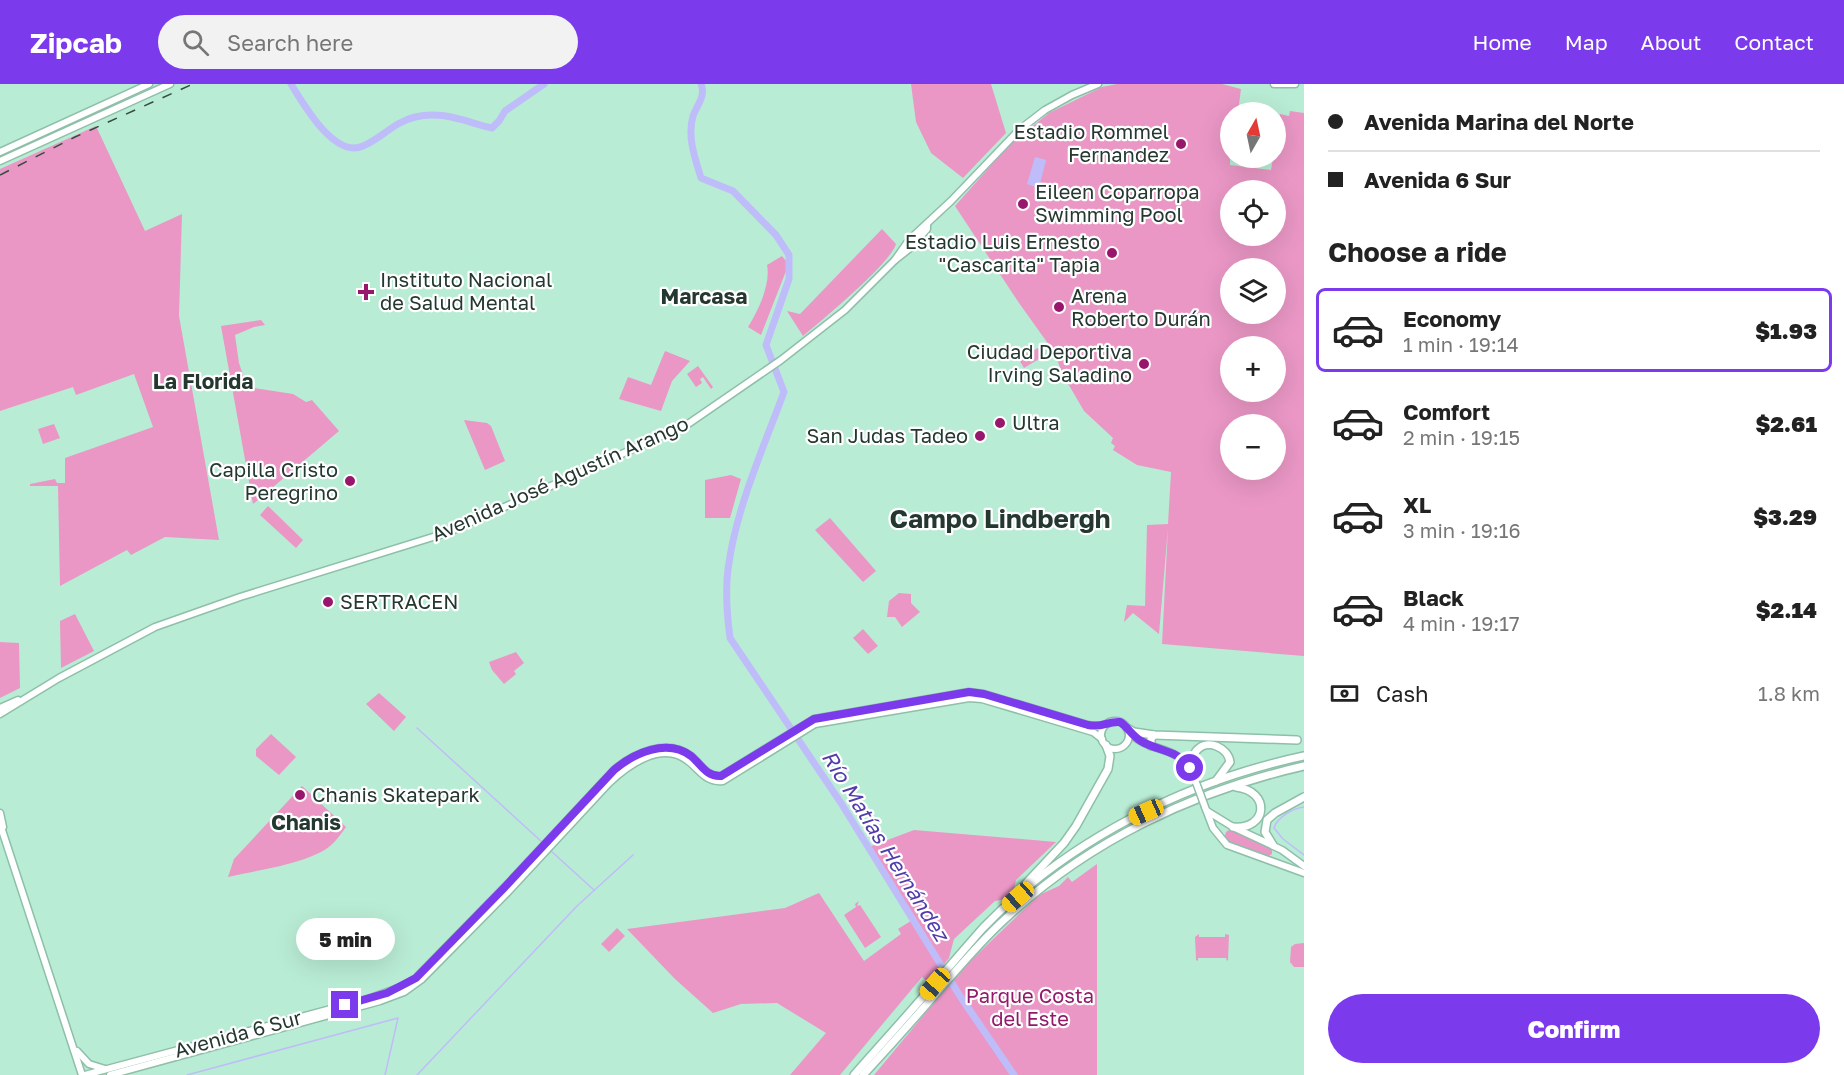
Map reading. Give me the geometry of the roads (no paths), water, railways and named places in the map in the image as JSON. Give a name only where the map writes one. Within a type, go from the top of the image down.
[{"type":"highway","points":[[1128,730],[1154,735],[1301,740]]},
{"type":"highway","points":[[1149,745],[1154,735]]},
{"type":"highway","points":[[863,1075],[955,964],[1064,843],[1108,769],[1110,756],[1104,742]]},
{"type":"highway","points":[[1190,768],[1193,756],[1199,748],[1209,745],[1224,749],[1230,762],[1215,782]]},
{"type":"highway","points":[[1002,911],[1070,856],[1129,819],[1215,782],[1273,762],[1304,756]]},
{"type":"highway","points":[[955,964],[1020,905],[1073,863],[1135,826],[1234,786],[1304,766]]},
{"type":"highway","points":[[1233,827],[1247,827],[1254,824],[1261,806],[1253,791],[1234,786]]},
{"type":"highway","points":[[1273,845],[1265,830],[1268,818],[1304,797]]},
{"type":"highway","points":[[854,1075],[937,987]]},
{"type":"main road","points":[[0,152],[149,84]]},
{"type":"main road","points":[[0,163],[15,154],[170,84]]},
{"type":"main road","name":"Avenida José Agustín Arango","points":[[0,714],[22,699],[128,641],[172,620],[246,594],[449,532],[688,424],[781,360],[845,310],[909,249],[927,229],[927,225],[1019,130],[1053,106],[1098,84]]},
{"type":"main road","points":[[1274,84],[1295,84]]},
{"type":"main road","points":[[809,724],[814,719],[969,692],[984,694],[1031,708],[1039,713]]},
{"type":"main road","points":[[809,724],[969,698],[982,699],[1056,718],[1093,732],[1112,748],[1149,745]]},
{"type":"main road","name":"Avenida José Agustín Arango","points":[[0,708],[22,699]]},
{"type":"main road","points":[[1056,718],[1095,726],[1117,722],[1149,745],[1173,753],[1184,760],[1190,768],[1213,828],[1225,843],[1304,873]]},
{"type":"main road","name":"Avenida 6 Sur","points":[[82,1075],[110,1074],[380,1001],[404,992],[422,980],[609,783],[627,768],[657,754],[674,754],[688,761],[706,778],[717,782],[723,781],[809,724]]},
{"type":"main road","points":[[1104,742],[1102,731],[1107,724]]},
{"type":"main road","points":[[1122,747],[1129,739],[1128,730]]},
{"type":"main road","points":[[1206,808],[1233,827],[1273,845],[1304,866]]},
{"type":"main road","points":[[0,813],[41,951],[43,967],[82,1075]]},
{"type":"main road","points":[[0,824],[7,842]]},
{"type":"main road","points":[[1225,843],[1222,840],[1222,833],[1227,828],[1233,827]]},
{"type":"main road","points":[[0,829],[7,842]]},
{"type":"main road","points":[[1267,860],[1275,855],[1273,845]]},
{"type":"main road","points":[[41,951],[46,958],[82,1075]]},
{"type":"main road","points":[[76,1050],[89,1064],[110,1074]]},
{"type":"water","points":[[1035,157],[1046,160],[1039,188],[1027,184]]},
{"type":"waterway","name":"Río Matías Hernández","points":[[291,84],[321,127],[341,144],[352,148],[370,143],[408,119],[425,115],[444,116],[492,128],[505,111],[544,84]]},
{"type":"waterway","name":"Río Matías Hernández","points":[[701,84],[702,96],[691,124],[692,147],[701,178],[733,191],[776,235],[789,255],[789,279],[766,345],[784,392],[751,479],[732,546],[727,586],[730,638],[841,803],[960,996],[1014,1075]]},
{"type":"waterway","points":[[417,728],[542,842]]},
{"type":"waterway","points":[[1304,807],[1286,814],[1274,828],[1283,839],[1304,855]]},
{"type":"waterway","points":[[551,851],[594,890]]},
{"type":"waterway","points":[[417,1075],[577,906],[633,855]]},
{"type":"waterway","points":[[187,1075],[398,1018],[385,1075]]},
{"type":"railway","points":[[0,175],[75,137],[193,84]]},
{"type":"place","name":"Estadio Rommel Fernandez","points":[[1181,144]]},
{"type":"place","name":"Eileen Coparropa Swimming Pool","points":[[1023,204]]},
{"type":"place","name":"Estadio Luis Ernesto \"Cascarita\" Tapia","points":[[1112,253]]},
{"type":"place","name":"Instituto Nacional de Salud Mental","points":[[366,292]]},
{"type":"place","name":"Arena Roberto Durán","points":[[1059,307]]},
{"type":"place","name":"Ciudad Deportiva Irving Saladino","points":[[1144,364]]},
{"type":"place","name":"Ultra","points":[[1000,423]]},
{"type":"place","name":"San Judas Tadeo","points":[[980,436]]},
{"type":"place","name":"Capilla Cristo Peregrino","points":[[350,481]]},
{"type":"place","name":"SERTRACEN","points":[[328,602]]},
{"type":"place","name":"Chanis Skatepark","points":[[300,795]]},
{"type":"district","name":"Marcasa","points":[[704,297]]},
{"type":"district","name":"La Florida","points":[[203,382]]},
{"type":"district","name":"Campo Lindbergh","points":[[1000,519]]},
{"type":"district","name":"Chanis","points":[[306,823]]},
{"type":"park label","name":"Parque Costa del Este","points":[[1030,1008]]}]
